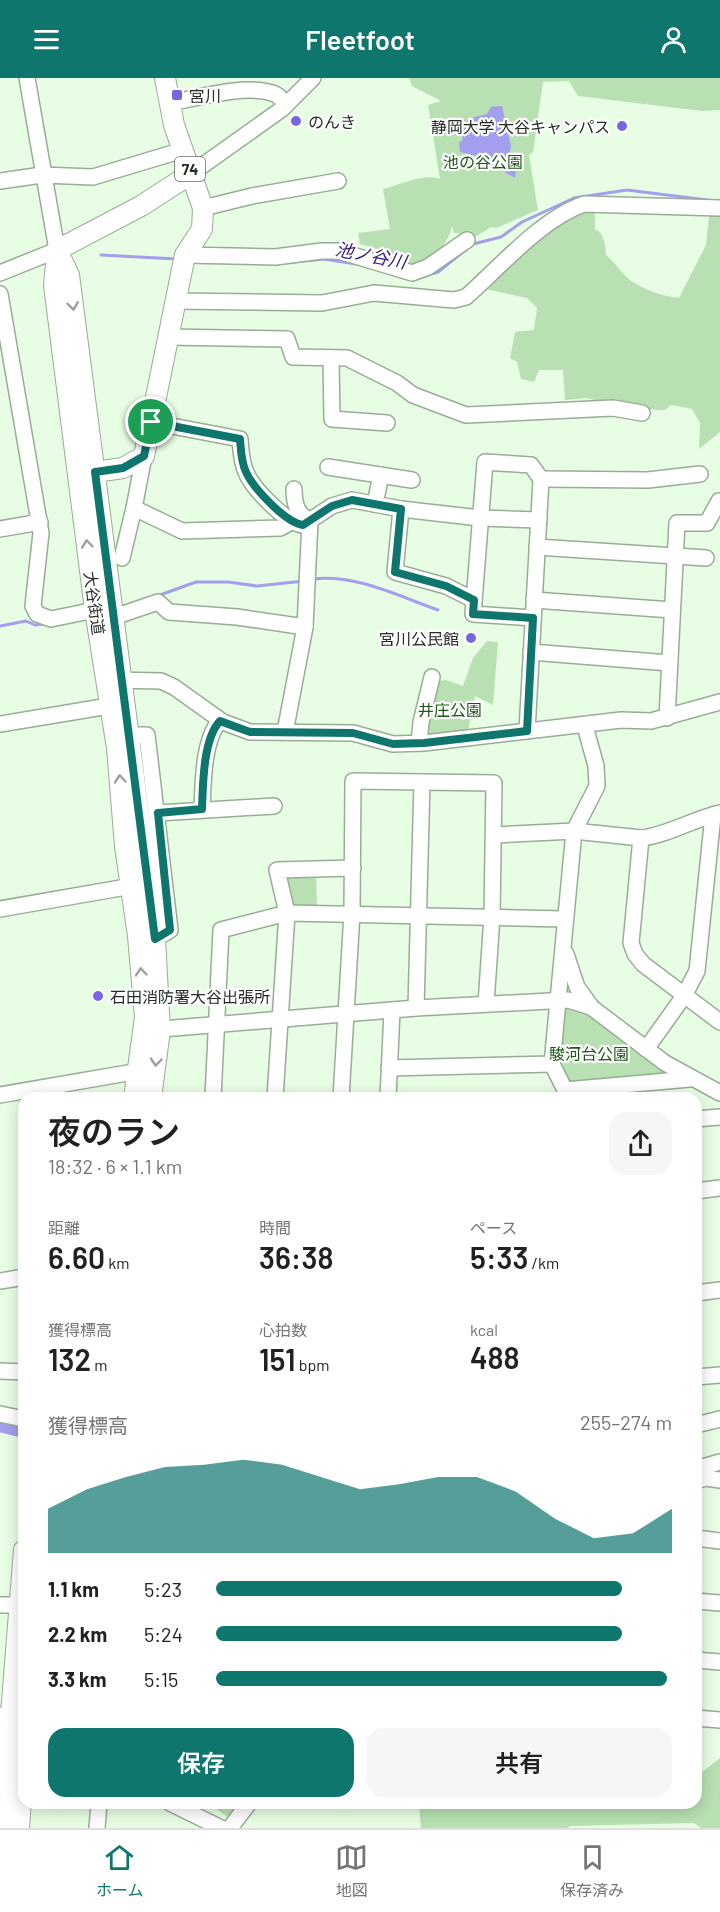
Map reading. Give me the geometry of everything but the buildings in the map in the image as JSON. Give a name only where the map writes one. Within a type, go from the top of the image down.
[{"type":"main road","name":"74","points":[[144,456],[184,259],[202,229],[203,208],[183,150],[165,78]]},
{"type":"main road","name":"74","points":[[57,250],[141,206],[192,173]]},
{"type":"main road","name":"大谷街道","points":[[57,250],[69,275],[114,617],[113,680],[110,706],[152,1030],[135,1092]]},
{"type":"main road","name":"大谷街道","points":[[57,250],[54,285],[95,610],[129,735],[155,939],[151,1092]]},
{"type":"main road","points":[[95,472],[123,468],[144,456]]},
{"type":"main road","points":[[3,1828],[11,1720],[9,1605],[18,1572]]},
{"type":"main road","points":[[19,1828],[20,1809]]},
{"type":"street","points":[[0,273],[57,250],[42,176],[27,78]]},
{"type":"street","points":[[192,173],[287,104],[313,78]]},
{"type":"street","points":[[170,103],[235,92],[262,91],[273,93],[287,104]]},
{"type":"street","points":[[0,181],[42,176],[93,177],[183,150]]},
{"type":"street","points":[[203,208],[252,196],[338,181]]},
{"type":"street","points":[[174,301],[322,303],[374,293],[454,300],[466,297],[549,225],[573,208],[584,204],[720,208]]},
{"type":"street","points":[[184,259],[275,257],[339,251],[412,273],[428,267],[466,240]]},
{"type":"street","points":[[1,297],[40,522],[41,533],[33,606],[37,614],[51,619],[95,610]]},
{"type":"street","points":[[167,337],[287,339],[293,357],[347,358],[397,382],[413,395],[466,415],[613,408],[642,413]]},
{"type":"street","points":[[331,358],[332,418],[387,423]]},
{"type":"street","points":[[151,422],[240,439],[243,461],[249,479],[282,515],[303,525],[341,502],[352,500],[401,509],[480,518],[539,520]]},
{"type":"street","points":[[122,558],[144,456]]},
{"type":"street","points":[[527,731],[541,480],[531,465],[485,462],[473,614],[533,618]]},
{"type":"street","points":[[328,467],[412,480]]},
{"type":"street","points":[[541,480],[648,480],[700,474]]},
{"type":"street","points":[[375,504],[381,475]]},
{"type":"street","points":[[294,489],[296,508],[302,517],[310,521]]},
{"type":"street","points":[[667,718],[677,523],[707,523],[719,501]]},
{"type":"street","points":[[134,508],[182,531],[280,528],[293,521]]},
{"type":"street","points":[[401,509],[395,572],[446,586],[474,600]]},
{"type":"street","points":[[285,732],[305,627],[310,521]]},
{"type":"street","points":[[0,529],[40,522]]},
{"type":"street","points":[[537,547],[706,558]]},
{"type":"street","points":[[534,600],[672,610]]},
{"type":"street","points":[[114,617],[158,602],[169,612],[237,617],[305,627]]},
{"type":"street","points":[[531,652],[669,663]]},
{"type":"street","points":[[419,743],[421,722],[432,677]]},
{"type":"street","points":[[113,680],[161,681],[174,687],[220,721],[250,732],[353,733],[393,744],[585,726],[621,720],[651,721],[720,702]]},
{"type":"street","points":[[0,724],[110,706]]},
{"type":"street","points":[[202,809],[204,776],[213,729],[220,721]]},
{"type":"street","points":[[566,1092],[552,1064],[574,831],[597,786],[596,766],[585,726]]},
{"type":"street","points":[[129,735],[147,735],[158,813],[170,930],[155,939]]},
{"type":"street","points":[[341,1092],[352,913],[353,781],[494,783],[492,916],[486,1004]]},
{"type":"street","points":[[416,1008],[422,782]]},
{"type":"street","points":[[158,813],[274,806]]},
{"type":"street","points":[[494,835],[574,831],[641,838],[652,837],[716,814],[697,970],[684,996],[646,1049]]},
{"type":"street","points":[[641,838],[631,943],[635,954],[643,964],[720,1022]]},
{"type":"street","points":[[275,1092],[287,913],[277,870],[352,868]]},
{"type":"street","points":[[0,909],[132,886]]},
{"type":"street","points":[[213,1092],[221,930],[287,913],[564,919]]},
{"type":"street","points":[[564,919],[570,970],[582,996],[599,1013]]},
{"type":"street","points":[[152,1030],[416,1008],[559,1000],[584,1003],[646,1049],[690,1078],[720,1093]]},
{"type":"street","points":[[388,1092],[392,1011]]},
{"type":"street","points":[[389,1068],[552,1064]]},
{"type":"street","points":[[0,1095],[140,1071]]},
{"type":"street","points":[[582,1092],[690,1078]]},
{"type":"street","points":[[702,1117],[719,1113]]},
{"type":"street","points":[[702,1190],[720,1188]]},
{"type":"street","points":[[0,1281],[18,1278]]},
{"type":"street","points":[[702,1292],[720,1290]]},
{"type":"street","points":[[0,1371],[18,1372]]},
{"type":"street","points":[[702,1376],[720,1375]]},
{"type":"street","points":[[0,1414],[18,1418]]},
{"type":"street","points":[[702,1424],[720,1419]]},
{"type":"street","points":[[702,1458],[720,1453]]},
{"type":"street","points":[[702,1467],[720,1462]]},
{"type":"street","points":[[702,1479],[720,1480]]},
{"type":"street","points":[[702,1539],[720,1541]]},
{"type":"street","points":[[702,1602],[720,1604]]},
{"type":"street","points":[[702,1660],[720,1662]]},
{"type":"street","points":[[702,1718],[720,1720]]},
{"type":"street","points":[[97,1828],[99,1809]]},
{"type":"street","points":[[197,1809],[221,1828]]},
{"type":"street","points":[[230,1828],[244,1809]]},
{"type":"green space","name":"池の谷公園","points":[[409,78],[720,78],[720,110],[702,111],[578,96],[569,81],[543,82],[533,152],[529,155],[538,210],[496,228],[491,227],[469,241],[465,234],[454,233],[452,226],[447,240],[437,253],[417,265],[407,265],[390,260],[384,251],[360,244],[358,233],[390,229],[383,189],[420,178],[440,179],[428,105],[441,101],[412,86]]},
{"type":"green space","points":[[592,208],[595,211],[595,229],[603,237],[606,255],[626,276],[649,290],[679,298],[706,245],[709,217],[715,210],[720,210],[720,432],[699,449],[700,423],[692,409],[671,405],[665,410],[658,410],[611,404],[587,398],[565,400],[563,370],[539,370],[534,382],[521,379],[517,362],[510,358],[515,332],[534,330],[537,308],[527,298],[485,289],[548,232]]},
{"type":"green space","name":"井庄公園","points":[[487,641],[498,642],[493,705],[475,696],[468,731],[429,737],[426,733],[436,681],[446,680],[463,686],[473,658]]},
{"type":"green space","points":[[316,871],[317,911],[292,911],[285,872]]},
{"type":"green space","name":"駿河台公園","points":[[565,1004],[588,1013],[667,1073],[663,1078],[569,1087],[556,1064]]},
{"type":"green space","points":[[720,1758],[720,1828],[701,1828],[694,1823],[570,1826],[568,1828],[421,1828],[419,1809],[702,1809],[702,1772]]},
{"type":"green space","points":[[216,1809],[237,1809],[231,1819]]},
{"type":"shaded area","points":[[502,106],[511,146],[508,161],[516,172],[515,178],[474,155],[460,152],[459,143],[463,139],[459,125],[471,118],[487,114],[491,107]]},
{"type":"waterway","name":"池ノ谷川","points":[[418,278],[438,272],[473,244],[501,237],[522,222],[574,198],[627,190],[715,201]]},
{"type":"waterway","name":"池ノ谷川","points":[[101,255],[177,259]]},
{"type":"waterway","name":"池ノ谷川","points":[[283,263],[324,259],[356,264]]},
{"type":"waterway","points":[[313,579],[329,578],[361,583],[438,610]]},
{"type":"waterway","points":[[157,596],[196,582],[228,582],[257,586],[304,581]]},
{"type":"waterway","points":[[0,626],[26,621],[35,625],[44,624]]},
{"type":"waterway","points":[[0,1422],[18,1426]]},
{"type":"place","name":"宮川","points":[[177,95]]},
{"type":"place","name":"のんき","points":[[296,121]]},
{"type":"place","name":"静岡大学 大谷キャンパス","points":[[622,126]]},
{"type":"place","name":"宮川公民館","points":[[471,638]]},
{"type":"place","name":"石田消防署大谷出張所","points":[[98,996]]},
{"type":"route","points":[[151,422],[240,439],[245,471],[249,479],[282,515],[298,525],[303,525],[332,506],[352,500],[362,500],[401,509],[395,572],[446,586],[474,600],[473,614],[533,618],[527,731],[424,743],[393,744],[353,733],[250,732],[220,721],[213,729],[204,776],[202,809],[158,813],[170,930],[155,939],[95,472],[123,468],[144,456],[151,422]]}]
